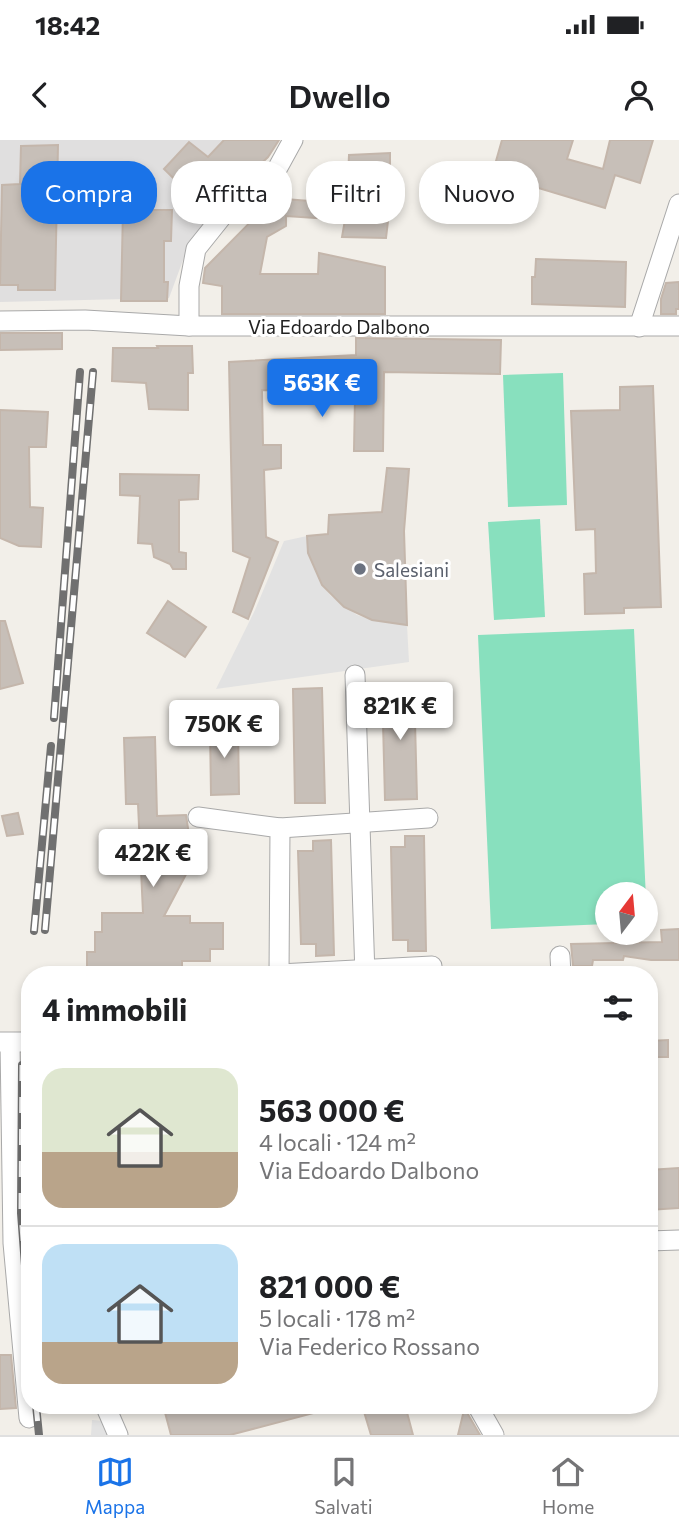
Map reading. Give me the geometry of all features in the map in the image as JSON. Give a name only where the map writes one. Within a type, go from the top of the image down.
[{"type":"street","points":[[189,326],[189,286],[196,249],[224,214],[276,171],[293,140]]},
{"type":"street","points":[[639,327],[679,204]]},
{"type":"street","name":"Via Edoardo Dalbono","points":[[0,321],[85,320],[189,326],[679,326]]},
{"type":"street","points":[[355,675],[365,966]]},
{"type":"street","points":[[198,817],[280,828],[428,818]]},
{"type":"street","points":[[279,966],[280,828]]},
{"type":"street","points":[[13,1042],[13,1243],[21,1330]]},
{"type":"street","points":[[658,1241],[679,1240]]},
{"type":"street","points":[[29,1414],[29,1418]]},
{"type":"street","points":[[109,1414],[118,1435]]},
{"type":"street","points":[[482,1414],[494,1435]]},
{"type":"shaded area","points":[[0,140],[274,140],[262,161],[171,161],[171,224],[204,224],[186,252],[169,298],[0,302]]},
{"type":"shaded area","points":[[307,536],[308,553],[322,585],[331,596],[357,615],[407,625],[409,662],[216,689],[255,610],[284,541]]},
{"type":"shaded area","points":[[92,1420],[104,1421],[109,1435],[91,1435]]},
{"type":"green space","points":[[563,373],[567,505],[508,507],[503,375]]},
{"type":"green space","points":[[540,519],[545,617],[494,620],[488,522]]},
{"type":"green space","points":[[634,629],[645,882],[595,882],[595,925],[491,929],[478,635]]},
{"type":"building","points":[[224,140],[279,140],[264,161],[171,161],[189,142],[208,157]]},
{"type":"building","points":[[502,140],[573,140],[567,159],[603,169],[610,140],[653,140],[640,183],[615,175],[605,208],[539,188],[539,161],[496,161]]},
{"type":"building","points":[[58,145],[58,161],[21,161],[21,224],[56,224],[55,290],[18,290],[18,285],[0,285],[2,185],[20,184],[21,146]]},
{"type":"building","points":[[390,153],[390,161],[349,161],[349,155]]},
{"type":"building","points":[[171,161],[171,176],[164,169]]},
{"type":"building","points":[[292,200],[306,201],[306,217],[292,216]]},
{"type":"building","points":[[157,210],[171,210],[171,241],[164,241],[167,301],[121,301],[123,224],[157,224]]},
{"type":"building","points":[[248,224],[286,224],[267,237],[260,274],[318,274],[319,253],[385,267],[385,314],[222,314],[222,286],[203,283],[205,268]]},
{"type":"building","points":[[344,224],[388,224],[386,238],[342,237]]},
{"type":"building","points":[[536,259],[626,262],[625,307],[532,304],[532,277],[535,277]]},
{"type":"building","points":[[679,282],[679,309],[676,309],[676,314],[661,314],[661,299],[666,283]]},
{"type":"building","points":[[0,333],[62,333],[62,349],[0,350]]},
{"type":"building","points":[[356,338],[501,340],[500,374],[384,372],[383,451],[354,451],[355,397],[304,401],[294,399],[292,391],[262,390],[263,445],[281,445],[281,468],[264,470],[266,537],[278,542],[248,619],[233,612],[250,558],[233,551],[229,362],[356,355]]},
{"type":"building","points":[[157,346],[192,346],[193,373],[188,373],[188,410],[149,409],[146,383],[112,381],[113,348],[158,348]]},
{"type":"building","points":[[653,386],[661,607],[624,608],[624,613],[585,614],[584,574],[596,573],[595,529],[576,530],[571,411],[620,410],[620,387]]},
{"type":"building","points":[[0,410],[48,412],[46,447],[29,447],[30,507],[43,508],[41,547],[19,546],[0,538]]},
{"type":"building","name":"Salesiani","points":[[387,468],[409,469],[404,531],[407,625],[372,620],[344,607],[322,585],[308,553],[307,536],[328,534],[329,515],[382,512]]},
{"type":"building","points":[[120,474],[199,475],[198,499],[179,500],[179,552],[186,553],[186,569],[173,569],[170,564],[154,557],[152,544],[138,543],[140,496],[120,495]]},
{"type":"building","points":[[168,601],[206,627],[185,657],[147,633]]},
{"type":"building","points":[[0,621],[5,621],[23,683],[0,689]]},
{"type":"building","points":[[414,683],[417,799],[385,800],[382,684]]},
{"type":"building","points":[[322,688],[325,803],[295,803],[293,689]]},
{"type":"building","points":[[238,726],[239,794],[211,795],[210,727]]},
{"type":"building","points":[[155,737],[157,816],[186,815],[193,861],[164,916],[190,916],[190,923],[223,923],[223,949],[210,949],[210,961],[182,961],[182,966],[87,966],[87,952],[95,952],[95,932],[102,932],[102,913],[143,913],[138,804],[126,804],[124,738]]},
{"type":"building","points":[[18,813],[23,834],[7,836],[2,816]]},
{"type":"building","points":[[405,836],[424,836],[426,951],[408,951],[408,940],[393,940],[391,847],[405,847]]},
{"type":"building","points":[[331,840],[334,955],[316,956],[316,944],[301,944],[298,851],[313,851],[313,841]]},
{"type":"building","points":[[679,929],[679,960],[624,956],[623,960],[593,960],[592,966],[573,966],[571,944],[658,945],[658,942],[662,942],[661,930]]},
{"type":"building","points":[[668,1040],[668,1057],[658,1057],[658,1041]]},
{"type":"building","points":[[679,1168],[679,1208],[658,1209],[658,1169]]},
{"type":"building","points":[[0,1355],[11,1355],[16,1408],[0,1409]]},
{"type":"building","points":[[165,1414],[310,1414],[230,1435],[171,1435]]},
{"type":"building","points":[[365,1414],[407,1414],[413,1435],[371,1435]]},
{"type":"building","points":[[463,1414],[468,1414],[480,1435],[458,1435]]},
{"type":"railway","points":[[54,718],[80,372]]},
{"type":"railway","points":[[45,930],[93,372]]},
{"type":"railway","points":[[34,931],[51,746]]},
{"type":"railway","points":[[37,1414],[39,1435]]},
{"type":"place","name":"Salesiani","points":[[360,569]]}]
